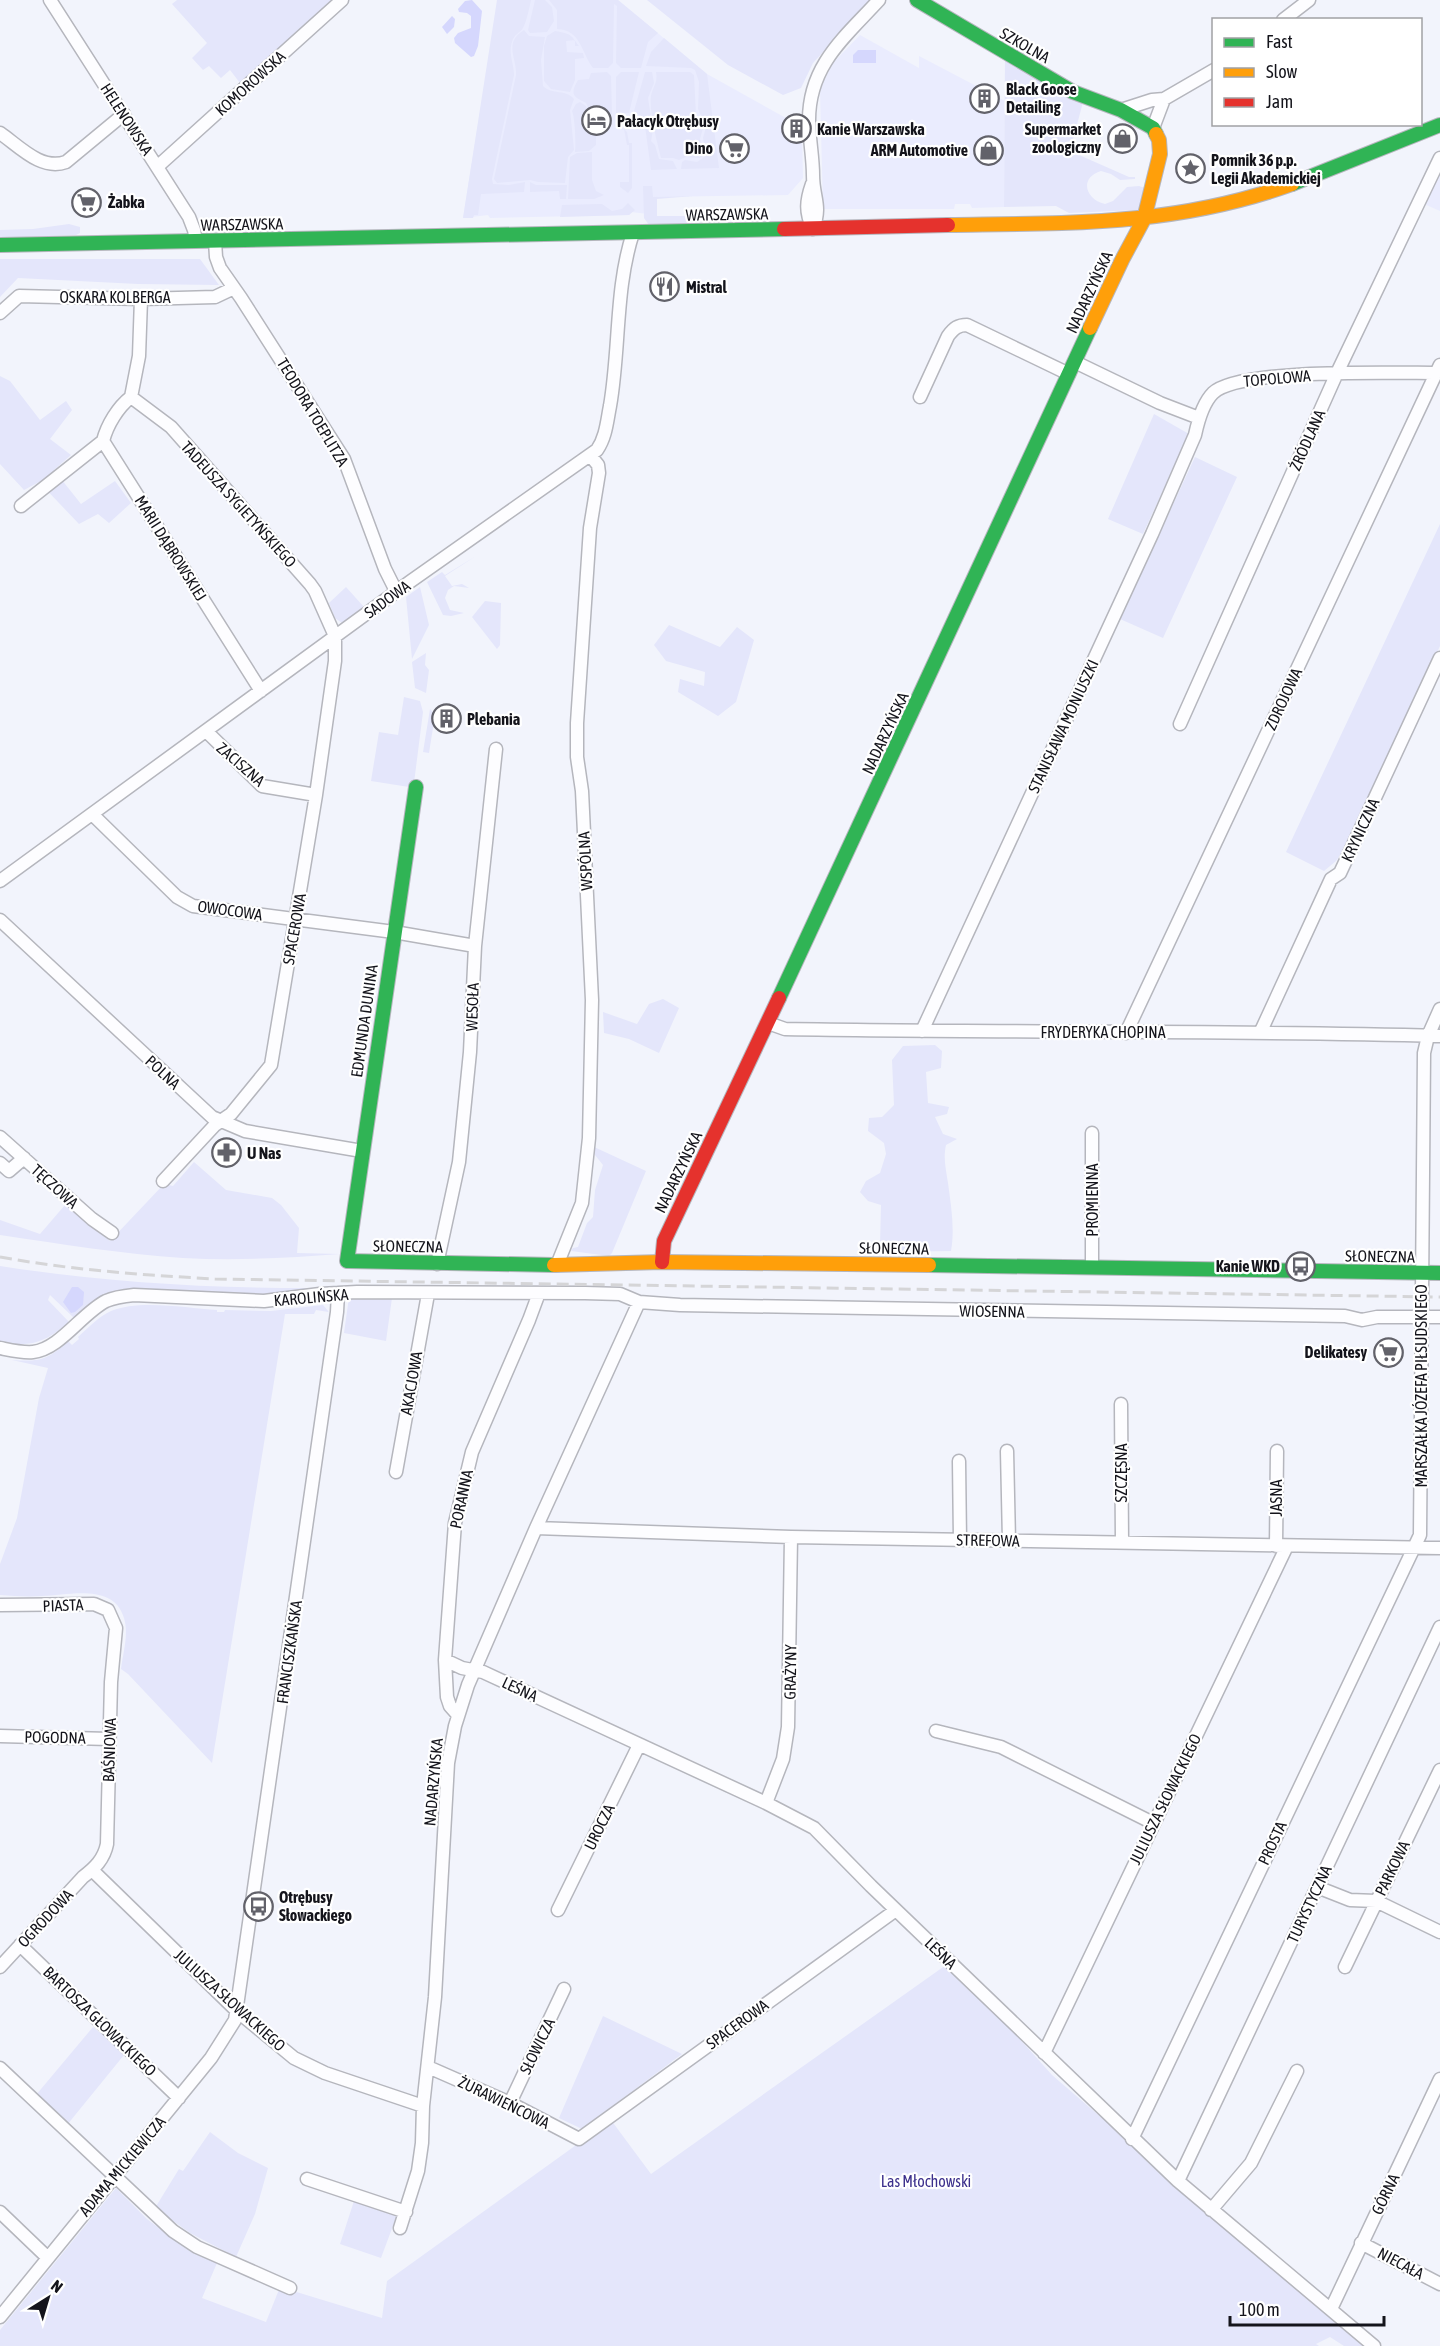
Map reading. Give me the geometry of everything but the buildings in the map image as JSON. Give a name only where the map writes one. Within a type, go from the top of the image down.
[{"type":"street","name":"HELENOWSKA","points":[[50,0],[191,220],[196,241]]},
{"type":"street","name":"KOMOROWSKA","points":[[157,167],[342,0]]},
{"type":"street","points":[[813,229],[818,214],[813,183],[809,118],[816,79],[831,53],[879,0]]},
{"type":"street","name":"SZKOLNA","points":[[917,0],[1073,92],[1121,110],[1153,128]]},
{"type":"street","points":[[1285,18],[1309,0]]},
{"type":"street","points":[[1121,110],[1152,100],[1164,99],[1212,71]]},
{"type":"street","points":[[1143,219],[1161,147],[1153,128],[1164,99]]},
{"type":"street","points":[[0,133],[34,158],[44,163],[58,165],[66,162],[124,114]]},
{"type":"street","name":"WARSZAWSKA","points":[[0,245],[813,229],[1105,222],[1143,219],[1198,211],[1276,189],[1440,125]]},
{"type":"street","name":"ŹRÓDLANA","points":[[1180,724],[1337,373],[1440,158]]},
{"type":"street","name":"NADARZYŃSKA","points":[[662,1262],[664,1240],[768,1023],[1143,219]]},
{"type":"street","name":"SADOWA","points":[[0,881],[396,591],[590,456],[598,448],[605,430],[612,392],[626,259],[633,233]]},
{"type":"street","name":"TEODORA TOEPLITZA","points":[[215,241],[218,265],[342,453],[385,570],[396,591]]},
{"type":"street","name":"OSKARA KOLBERGA","points":[[0,313],[19,296],[141,299],[215,297],[234,288]]},
{"type":"street","points":[[21,506],[103,441],[105,432],[127,401],[139,356],[141,299]]},
{"type":"street","points":[[920,397],[948,336],[954,328],[967,325],[1199,418]]},
{"type":"street","name":"TOPOLOWA","points":[[1199,418],[1213,393],[1231,383],[1251,379],[1337,373],[1438,369]]},
{"type":"street","name":"ZDROJOWA","points":[[1126,1032],[1438,369]]},
{"type":"street","name":"TADEUSZA SYGIETYŃSKIEGO","points":[[127,401],[171,428],[310,584],[335,636]]},
{"type":"street","name":"STANISŁAWA MONIUSZKI","points":[[922,1031],[1152,534],[1195,435],[1199,418]]},
{"type":"street","name":"MARII DĄBROWSKIEJ","points":[[103,441],[261,691]]},
{"type":"street","name":"WSPÓLNA","points":[[557,1265],[582,1203],[591,1093],[592,1000],[582,791],[577,757],[577,723],[590,537],[599,473],[598,465],[590,456]]},
{"type":"street","name":"SPACEROWA","points":[[163,1181],[215,1125],[231,1114],[270,1068],[316,795],[335,661],[335,636]]},
{"type":"street","name":"KRYNICZNA","points":[[1261,1032],[1331,879],[1340,873],[1440,658]]},
{"type":"street","name":"ZACISZNA","points":[[206,731],[262,786],[316,795]]},
{"type":"street","name":"WESOŁA","points":[[437,1264],[459,1162],[470,1052],[475,946],[496,749]]},
{"type":"street","name":"EDMUNDA DUNINA","points":[[347,1261],[416,786]]},
{"type":"street","name":"OWOCOWA","points":[[92,814],[177,897],[193,906],[297,918],[475,946]]},
{"type":"street","name":"POLNA","points":[[0,920],[207,1113],[221,1122],[245,1131],[362,1151]]},
{"type":"street","name":"MARSZAŁKA JÓZEFA PIŁSUDSKIEGO","points":[[1412,1548],[1419,1535],[1425,1053],[1434,1036],[1440,1009]]},
{"type":"street","name":"FRYDERYKA CHOPINA","points":[[768,1023],[785,1029],[1261,1032],[1434,1036]]},
{"type":"street","name":"PROMIENNA","points":[[1092,1133],[1092,1267]]},
{"type":"street","name":"TĘCZOWA","points":[[0,1137],[92,1219],[112,1233]]},
{"type":"street","points":[[0,1163],[9,1171],[24,1158]]},
{"type":"street","name":"SŁONECZNA","points":[[347,1261],[557,1265],[662,1262],[1440,1273]]},
{"type":"street","name":"KAROLIŃSKA","points":[[0,1348],[28,1352],[41,1350],[60,1339],[98,1306],[122,1296],[264,1301],[338,1293],[539,1293],[620,1294],[639,1302]]},
{"type":"street","name":"FRANCISZKAŃSKA","points":[[237,2011],[338,1293]]},
{"type":"street","name":"PORANNA","points":[[458,1715],[450,1707],[447,1697],[445,1660],[455,1523],[472,1452],[530,1320],[539,1293]]},
{"type":"street","name":"AKACJOWA","points":[[396,1472],[428,1294]]},
{"type":"street","name":"NADARZYŃSKA","points":[[400,2228],[418,2171],[441,1897],[448,1763],[458,1715],[475,1669],[536,1528],[639,1302]]},
{"type":"street","name":"WIOSENNA","points":[[639,1302],[680,1305],[1345,1316],[1360,1312],[1370,1313],[1377,1317],[1440,1317]]},
{"type":"street","name":"SZCZĘSNA","points":[[1121,1404],[1122,1543]]},
{"type":"street","points":[[1007,1451],[1009,1540]]},
{"type":"street","name":"JASNA","points":[[1277,1451],[1282,1546]]},
{"type":"street","points":[[959,1461],[960,1540]]},
{"type":"street","name":"STREFOWA","points":[[536,1528],[791,1537],[1440,1548]]},
{"type":"street","name":"GRAŻYNY","points":[[766,1803],[783,1759],[789,1728],[791,1537]]},
{"type":"street","name":"JULIUSZA SŁOWACKIEGO","points":[[1044,2053],[1282,1546]]},
{"type":"street","name":"PROSTA","points":[[1132,2139],[1412,1548]]},
{"type":"street","name":"PIASTA","points":[[0,1605],[94,1604],[108,1610],[116,1626]]},
{"type":"street","name":"BAŚNIOWA","points":[[92,1870],[104,1856],[106,1846],[109,1739],[116,1626]]},
{"type":"street","name":"TURYSTYCZNA","points":[[1178,2181],[1440,1627]]},
{"type":"street","name":"LEŚNA","points":[[445,1660],[462,1668],[475,1669],[766,1803],[814,1828],[1132,2139],[1211,2210],[1374,2346]]},
{"type":"street","points":[[936,1731],[1001,1747],[1153,1823]]},
{"type":"street","name":"POGODNA","points":[[0,1736],[109,1739]]},
{"type":"street","name":"UROCZA","points":[[558,1910],[639,1744]]},
{"type":"street","name":"PARKOWA","points":[[1345,1967],[1440,1770]]},
{"type":"street","name":"JULIUSZA SŁOWACKIEGO","points":[[92,1870],[237,2011],[299,2061],[325,2073],[423,2106]]},
{"type":"street","name":"OGRODOWA","points":[[0,1967],[92,1870]]},
{"type":"street","points":[[1317,1887],[1350,1900],[1376,1901],[1440,1932]]},
{"type":"street","name":"SPACEROWA","points":[[579,2139],[896,1910]]},
{"type":"street","name":"BARTOSZA GŁOWACKIEGO","points":[[20,1945],[179,2098]]},
{"type":"street","name":"SŁOWICZA","points":[[510,2103],[564,1989]]},
{"type":"street","name":"ADAMA MICKIEWICZA","points":[[0,2317],[179,2098],[226,2037],[234,2024],[237,2011]]},
{"type":"street","name":"ŻURAWIEŃCOWA","points":[[428,2067],[510,2103],[579,2139]]},
{"type":"street","points":[[0,2068],[174,2231],[197,2247],[290,2288]]},
{"type":"street","points":[[1211,2210],[1251,2163],[1298,2072]]},
{"type":"street","name":"GÓRNA","points":[[1331,2309],[1361,2243],[1435,2103],[1440,2079]]},
{"type":"street","points":[[307,2179],[405,2212]]},
{"type":"street","points":[[0,2212],[48,2258]]},
{"type":"street","name":"NIECAŁA","points":[[1361,2243],[1440,2284]]},
{"type":"shaded area","name":"Pałacyk Otrębusy","points":[[498,0],[618,0],[707,74],[795,123],[802,135],[803,178],[788,195],[655,197],[657,215],[631,212],[629,215],[490,218],[488,215],[463,218]]},
{"type":"shaded area","points":[[860,35],[919,68],[919,56],[1005,101],[1004,207],[972,208],[970,204],[955,204],[954,209],[823,209],[820,90],[832,64]]},
{"type":"shaded area","points":[[1440,168],[1440,211],[1424,204]]},
{"type":"green space","points":[[177,0],[336,0],[240,83],[230,70],[221,78],[209,66],[203,70],[192,58],[207,43],[172,4]]},
{"type":"green space","points":[[497,0],[531,0],[524,26],[514,37],[511,46],[514,75],[492,179],[493,184],[509,185],[525,182],[524,192],[481,194],[478,215],[474,215],[473,218],[463,218]]},
{"type":"green space","points":[[535,0],[545,0],[552,7],[554,21],[547,32],[530,33],[528,30]]},
{"type":"green space","points":[[549,0],[618,0],[658,33],[648,42],[641,68],[621,68],[616,63],[617,6],[614,4],[613,63],[608,68],[593,68],[576,38],[565,30],[557,29],[557,10]]},
{"type":"green space","points":[[647,0],[871,0],[813,63],[801,88],[783,95],[728,65]]},
{"type":"green space","points":[[524,30],[529,36],[545,37],[541,60],[543,86],[567,94],[574,99],[570,110],[574,150],[568,157],[565,183],[530,180],[497,183],[494,179],[516,75],[512,51],[514,40]]},
{"type":"green space","points":[[555,31],[568,34],[575,40],[566,41],[567,52],[583,53],[584,58],[575,59],[575,80],[570,92],[551,89],[544,81],[544,46],[547,36]]},
{"type":"green space","points":[[664,38],[707,74],[719,168],[681,169],[682,162],[685,160],[697,162],[706,156],[703,138],[706,127],[698,109],[699,82],[695,70],[646,66],[651,52]]},
{"type":"green space","points":[[1005,57],[1083,102],[1070,151],[1129,177],[1135,177],[1135,179],[1120,180],[1101,171],[1094,174],[1087,183],[1089,193],[1093,198],[1105,204],[1113,201],[1127,187],[1145,188],[1141,207],[1138,210],[1069,213],[1056,206],[1004,207]]},
{"type":"green space","points":[[607,72],[611,76],[612,114],[591,114],[586,103],[574,95],[575,85],[578,80],[589,79],[591,73]]},
{"type":"green space","points":[[621,72],[639,72],[629,113],[616,113],[616,77]]},
{"type":"green space","points":[[645,72],[652,72],[654,83],[648,98],[651,117],[644,121],[644,117],[634,111]]},
{"type":"green space","points":[[656,72],[690,72],[694,75],[696,115],[703,128],[700,139],[704,154],[700,158],[686,157],[679,160],[661,158],[651,110],[651,96]]},
{"type":"green space","points":[[580,102],[586,106],[589,114],[596,116],[596,145],[589,151],[575,152],[572,111]]},
{"type":"green space","points":[[645,126],[651,126],[653,130],[651,141],[655,145],[659,159],[673,161],[677,169],[651,170]]},
{"type":"green space","points":[[624,129],[627,132],[629,143],[632,143],[632,188],[628,193],[620,187],[620,182],[629,182],[629,145],[627,145]]},
{"type":"green space","points":[[592,152],[592,180],[596,191],[604,195],[594,199],[568,199],[570,157],[577,153]]},
{"type":"green space","points":[[530,182],[536,185],[567,185],[566,199],[560,199],[559,191],[530,192]]},
{"type":"green space","points":[[643,186],[652,186],[653,197],[693,196],[657,199],[657,216],[693,216],[692,221],[688,224],[649,225],[644,218]]},
{"type":"green space","points":[[628,203],[635,210],[629,215],[560,217],[562,205],[602,204],[612,211],[622,209]]},
{"type":"green space","points":[[69,224],[80,227],[80,233],[0,238],[0,230],[33,229]]},
{"type":"green space","points":[[0,259],[200,259],[219,285],[138,284],[18,278],[0,297]]},
{"type":"green space","points":[[0,376],[10,381],[40,420],[66,401],[72,410],[50,439],[71,455],[54,470],[81,504],[115,481],[131,503],[109,523],[98,514],[79,524],[39,482],[24,490],[0,464]]},
{"type":"green space","points":[[1154,414],[1189,434],[1143,534],[1108,519]]},
{"type":"green space","points":[[1195,457],[1237,477],[1163,638],[1120,619]]},
{"type":"green space","points":[[1440,524],[1440,646],[1348,844],[1336,861],[1324,871],[1286,852]]},
{"type":"green space","points":[[476,556],[445,576],[452,586],[462,584],[469,588],[454,586],[448,590],[445,598],[450,610],[464,613],[443,615],[427,582],[442,572],[445,575]]},
{"type":"green space","points":[[346,587],[364,607],[342,623],[335,618],[329,603]]},
{"type":"green space","points":[[420,587],[429,625],[412,659],[406,597]]},
{"type":"green space","points":[[485,601],[501,603],[500,645],[497,649],[472,617]]},
{"type":"green space","points":[[669,625],[720,647],[737,627],[754,640],[736,702],[718,716],[678,692],[680,679],[704,686],[705,672],[666,661],[654,645]]},
{"type":"green space","points":[[426,653],[425,665],[429,670],[426,693],[415,688],[412,662]]},
{"type":"green space","points":[[404,697],[420,701],[423,712],[414,783],[409,787],[371,781],[379,732],[398,735]]},
{"type":"green space","points":[[430,709],[435,715],[429,753],[423,752]]},
{"type":"green space","points":[[663,999],[679,1008],[659,1053],[629,1039],[604,1033],[603,1012],[637,1024],[649,1004]]},
{"type":"green space","points":[[935,1045],[942,1051],[941,1068],[926,1072],[928,1103],[949,1107],[947,1114],[935,1117],[943,1134],[957,1139],[946,1145],[945,1155],[952,1217],[951,1251],[889,1252],[880,1245],[881,1205],[868,1201],[860,1192],[866,1181],[880,1173],[886,1154],[884,1143],[868,1131],[869,1118],[882,1117],[894,1105],[892,1060],[903,1046]]},
{"type":"green space","points":[[592,1146],[646,1171],[609,1256],[571,1251],[578,1247],[587,1223],[593,1217],[595,1190],[603,1165],[591,1150]]},
{"type":"green space","points":[[194,1162],[226,1190],[272,1198],[281,1205],[299,1228],[297,1253],[340,1254],[262,1259],[183,1258],[0,1235],[0,1220],[40,1234],[65,1205],[110,1241],[164,1184],[173,1186]]},
{"type":"green space","points":[[0,1266],[82,1277],[165,1284],[330,1288],[269,1296],[122,1290],[102,1295],[74,1318],[50,1295],[48,1300],[69,1322],[44,1339],[20,1344],[0,1342]]},
{"type":"green space","points":[[349,1297],[392,1298],[386,1341],[344,1333]]},
{"type":"green space","points":[[163,1305],[224,1312],[225,1310],[271,1311],[323,1305],[329,1312],[316,1310],[314,1314],[285,1314],[212,1763],[121,1669],[126,1637],[125,1624],[119,1607],[111,1600],[101,1595],[77,1593],[32,1596],[0,1595],[0,1564],[17,1518],[39,1398],[48,1368],[12,1360],[37,1360],[49,1356],[68,1341],[72,1345],[97,1319],[122,1307]]},
{"type":"green space","name":"Las Młochowski","points":[[946,1965],[993,2009],[1052,2075],[1366,2346],[1344,2346],[1330,2337],[1316,2344],[1319,2346],[0,2346],[0,2330],[116,2188],[147,2219],[180,2244],[217,2263],[202,2298],[266,2322],[280,2287],[382,2318],[387,2281],[611,2120],[651,2174]]},
{"type":"green space","points":[[603,2016],[682,2054],[582,2129],[559,2118]]},
{"type":"green space","points":[[93,2027],[101,2031],[124,2055],[67,2125],[36,2095]]},
{"type":"green space","points":[[210,2132],[238,2153],[268,2168],[255,2214],[236,2257],[190,2233],[155,2208],[179,2169],[183,2171]]},
{"type":"green space","points":[[354,2201],[397,2215],[381,2258],[340,2244]]},
{"type":"water","points":[[472,0],[482,11],[478,46],[474,56],[471,57],[455,43],[454,38],[458,33],[471,28],[471,16],[459,12],[458,9],[465,1]]},
{"type":"water","points":[[452,16],[455,19],[454,27],[447,34],[442,27]]},
{"type":"water","points":[[858,50],[876,50],[876,63],[853,63],[853,55]]},
{"type":"water","points":[[72,1287],[78,1287],[84,1292],[83,1305],[71,1313],[63,1302]]},
{"type":"railway","points":[[0,1257],[107,1271],[215,1279],[1440,1297]]},
{"type":"traffic: fast","points":[[917,0],[1073,92],[1121,110],[1153,128],[1156,134]]},
{"type":"traffic: fast","points":[[1292,184],[1440,125]]},
{"type":"traffic: fast","points":[[0,245],[784,229]]},
{"type":"traffic: fast","points":[[779,998],[1090,328]]},
{"type":"traffic: fast","points":[[416,787],[347,1261],[554,1265]]},
{"type":"traffic: fast","points":[[929,1265],[1440,1273]]},
{"type":"traffic: slow","points":[[1090,328],[1144,219],[1160,154],[1156,134]]},
{"type":"traffic: slow","points":[[948,225],[1037,224],[1122,220],[1164,215],[1249,198],[1292,184]]},
{"type":"traffic: slow","points":[[554,1265],[662,1262],[929,1265]]},
{"type":"traffic: jam","points":[[784,229],[948,225]]},
{"type":"traffic: jam","points":[[662,1262],[664,1241],[779,998]]},
{"type":"place","name":"Black Goose Detailing","points":[[985,98]]},
{"type":"place","name":"Pałacyk Otrębusy","points":[[596,121]]},
{"type":"place","name":"Kanie Warszawska","points":[[796,129]]},
{"type":"place","name":"Supermarket zoologiczny","points":[[1122,138]]},
{"type":"place","name":"Dino","points":[[734,148]]},
{"type":"place","name":"ARM Automotive","points":[[989,150]]},
{"type":"place","name":"Pomnik 36 p.p. Legii Akademickiej","points":[[1190,169]]},
{"type":"place","name":"Żabka","points":[[87,202]]},
{"type":"place","name":"Mistral","points":[[665,287]]},
{"type":"place","name":"Plebania","points":[[446,719]]},
{"type":"place","name":"U Nas","points":[[226,1153]]},
{"type":"place","name":"Kanie WKD","points":[[1301,1266]]},
{"type":"place","name":"Delikatesy","points":[[1388,1352]]},
{"type":"place","name":"Otrębusy Słowackiego","points":[[258,1906]]}]
